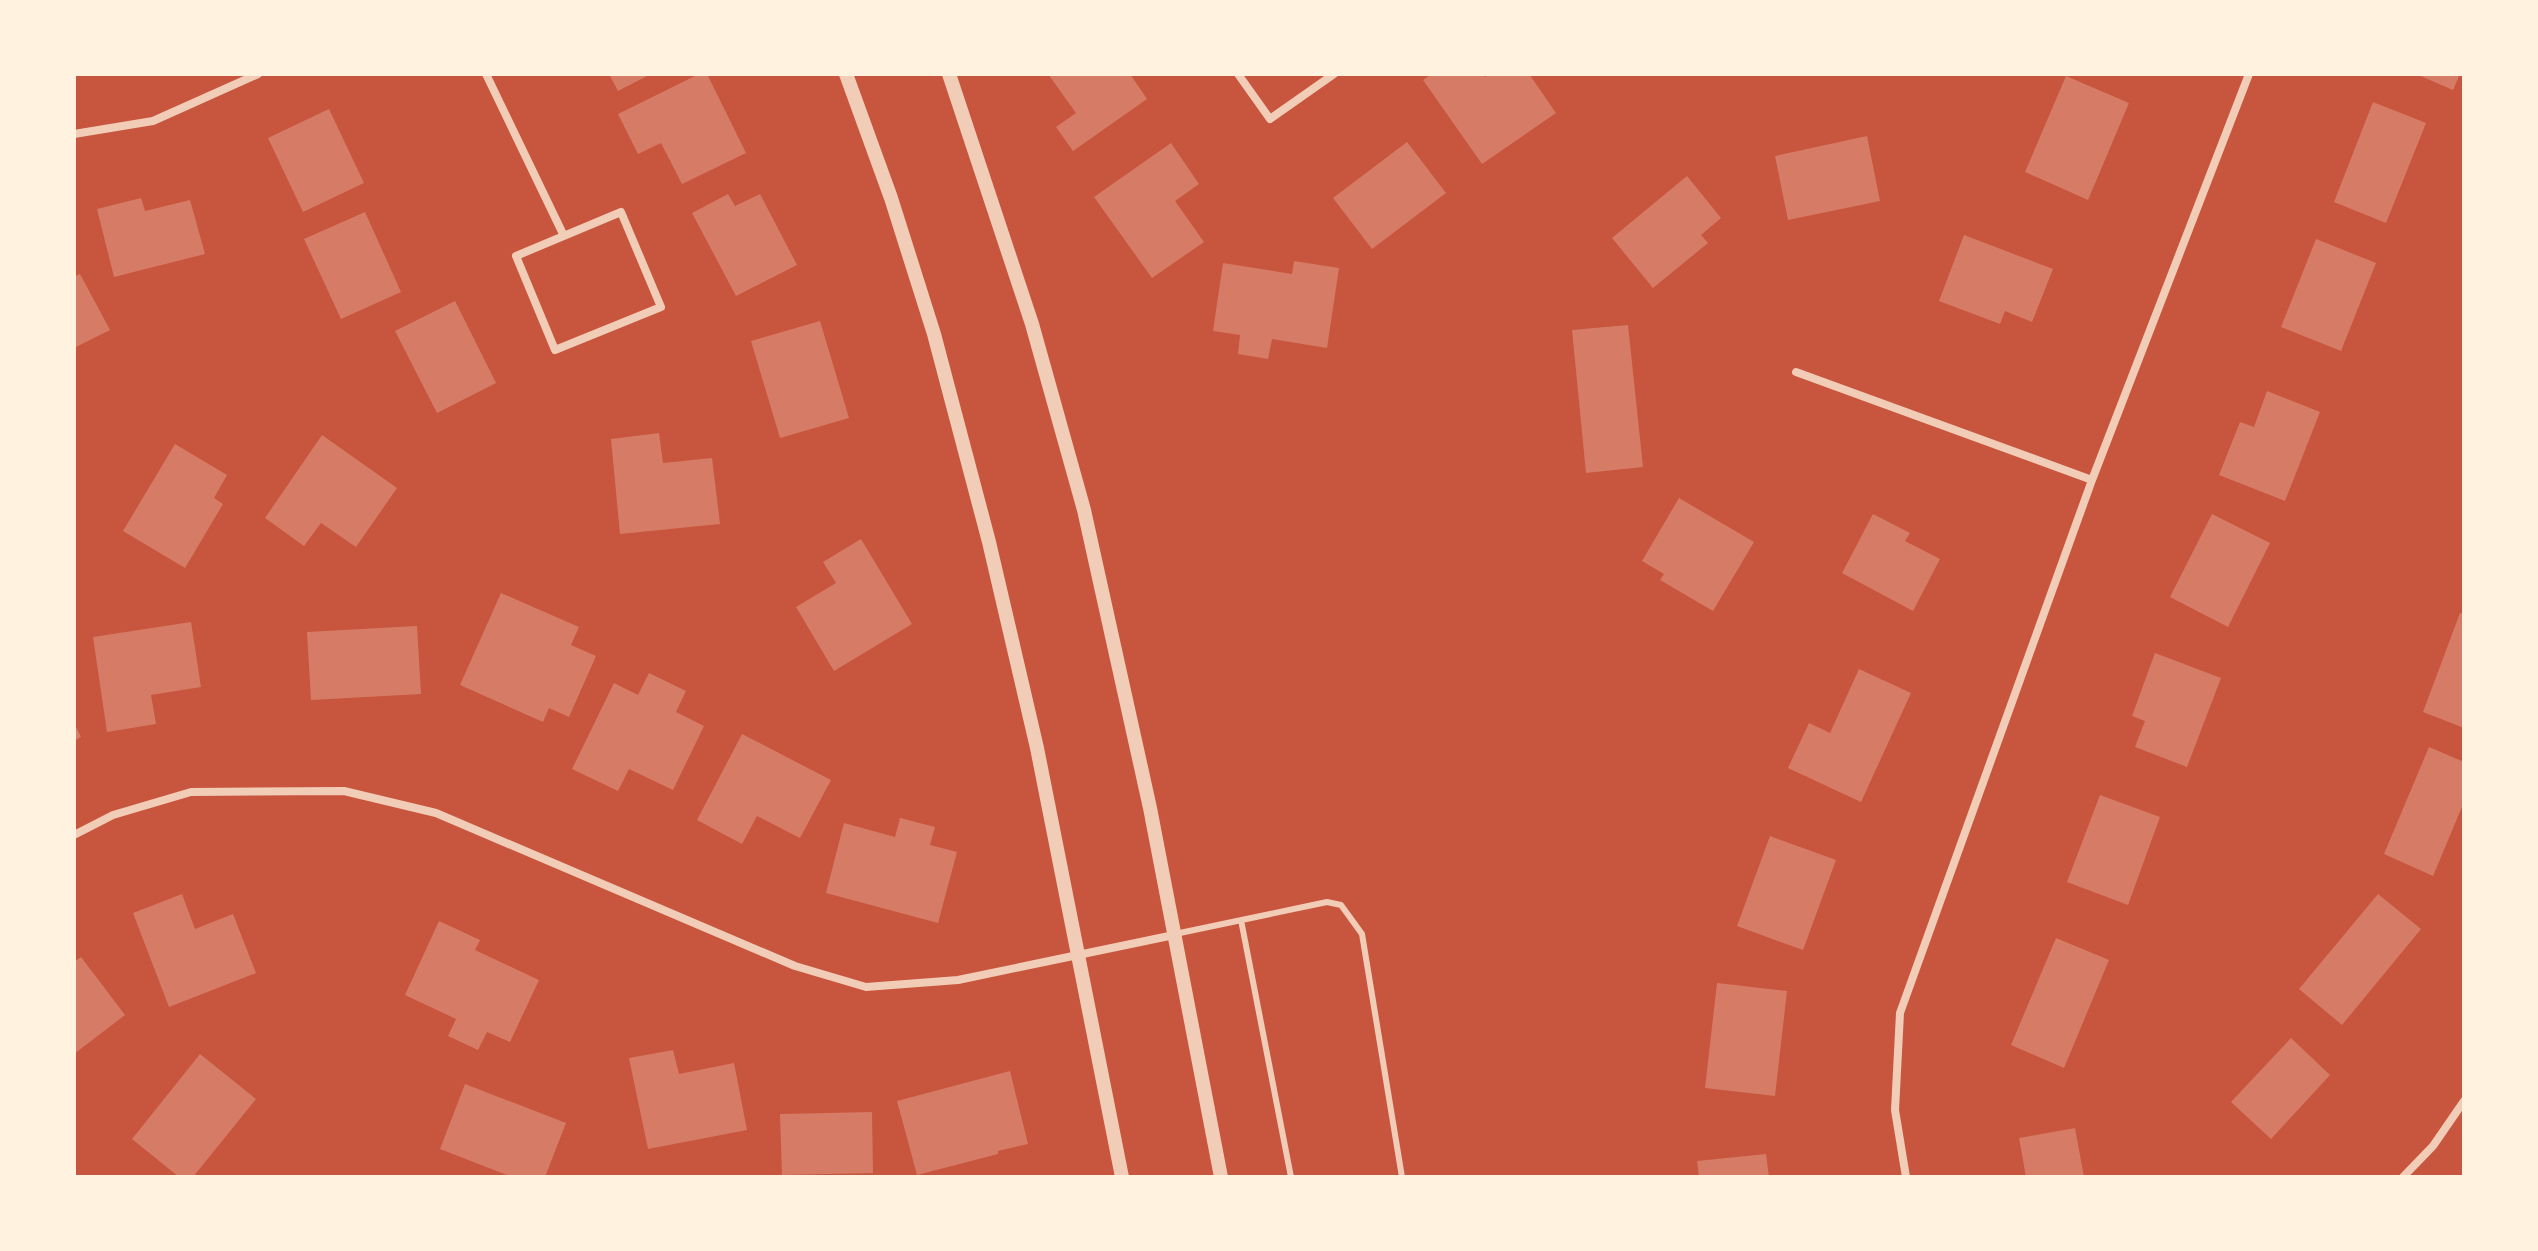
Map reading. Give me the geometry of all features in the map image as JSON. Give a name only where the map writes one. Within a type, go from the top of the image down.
[{"type":"street","points":[[74,134],[153,121],[258,74]]},
{"type":"street","points":[[486,74],[564,236]]},
{"type":"street","points":[[846,74],[891,198],[938,349],[989,542],[1037,748],[1122,1177]]},
{"type":"street","points":[[949,74],[1032,324],[1084,510],[1150,808],[1221,1177]]},
{"type":"street","points":[[1238,74],[1270,119],[1334,74]]},
{"type":"street","points":[[1906,1177],[1895,1110],[1900,1013],[2092,480],[2249,74]]},
{"type":"street","points":[[621,212],[661,307],[555,350],[516,256],[564,236],[621,212]]},
{"type":"street","points":[[1796,372],[2092,480]]},
{"type":"street","points":[[74,835],[113,815],[191,792],[344,791],[436,813],[795,966],[866,987],[958,980],[1174,935]]},
{"type":"street","points":[[2403,1177],[2433,1146],[2464,1101]]},
{"type":"lane","points":[[1174,935],[1327,902],[1341,905],[1362,934],[1402,1177]]},
{"type":"lane","points":[[1241,920],[1291,1177]]},
{"type":"building","points":[[609,74],[651,74],[618,91]]},
{"type":"building","points":[[699,74],[707,74],[746,153],[682,184],[661,143],[638,154],[618,114]]},
{"type":"building","points":[[1048,74],[1130,74],[1147,99],[1073,151],[1056,127],[1076,113]]},
{"type":"building","points":[[1432,74],[1482,74],[1485,77],[1489,74],[1529,74],[1556,113],[1482,164],[1423,80]]},
{"type":"building","points":[[2416,74],[2460,74],[2453,90]]},
{"type":"building","points":[[2066,76],[2129,103],[2088,200],[2025,172]]},
{"type":"building","points":[[2373,102],[2426,123],[2386,223],[2334,202]]},
{"type":"building","points":[[329,109],[364,183],[303,212],[268,138]]},
{"type":"building","points":[[1867,136],[1880,201],[1788,220],[1775,156]]},
{"type":"building","points":[[1407,142],[1446,193],[1372,249],[1333,198]]},
{"type":"building","points":[[1171,143],[1199,184],[1175,201],[1204,242],[1152,278],[1094,197]]},
{"type":"building","points":[[1687,176],[1721,218],[1701,235],[1708,243],[1653,288],[1612,238]]},
{"type":"building","points":[[728,194],[735,206],[760,194],[797,265],[736,296],[692,213]]},
{"type":"building","points":[[141,198],[145,211],[190,200],[205,254],[114,277],[97,209]]},
{"type":"building","points":[[365,212],[401,292],[341,319],[304,239]]},
{"type":"building","points":[[1964,235],[2053,269],[2032,322],[2005,311],[2000,324],[1939,301]]},
{"type":"building","points":[[2316,239],[2376,263],[2341,351],[2281,327]]},
{"type":"building","points":[[1294,261],[1339,268],[1327,348],[1272,339],[1268,359],[1238,354],[1240,335],[1213,331],[1223,263],[1292,274]]},
{"type":"building","points":[[80,274],[110,330],[74,348],[74,277]]},
{"type":"building","points":[[455,301],[496,383],[437,413],[395,331]]},
{"type":"building","points":[[820,321],[849,418],[780,438],[751,341]]},
{"type":"building","points":[[1628,325],[1643,467],[1586,473],[1572,330]]},
{"type":"building","points":[[2267,391],[2320,412],[2285,501],[2219,475],[2240,422],[2254,427]]},
{"type":"building","points":[[659,433],[663,463],[712,458],[720,524],[620,534],[611,439]]},
{"type":"building","points":[[322,435],[397,488],[356,547],[321,523],[304,546],[265,518]]},
{"type":"building","points":[[175,444],[227,475],[214,498],[223,504],[185,568],[123,531]]},
{"type":"building","points":[[1679,498],[1754,542],[1713,611],[1660,580],[1664,574],[1642,561]]},
{"type":"building","points":[[1873,514],[1910,533],[1905,541],[1940,559],[1913,611],[1842,573]]},
{"type":"building","points":[[2212,514],[2270,543],[2228,627],[2170,597]]},
{"type":"building","points":[[861,539],[912,624],[834,671],[796,607],[836,583],[823,562]]},
{"type":"building","points":[[501,593],[579,627],[571,645],[596,656],[569,717],[549,708],[543,722],[460,685]]},
{"type":"building","points":[[2460,613],[2464,614],[2464,728],[2423,712]]},
{"type":"building","points":[[191,622],[201,687],[151,695],[156,724],[107,732],[93,637]]},
{"type":"building","points":[[417,626],[421,694],[311,700],[307,632]]},
{"type":"building","points":[[2155,653],[2221,678],[2187,767],[2135,747],[2145,721],[2132,716]]},
{"type":"building","points":[[1859,669],[1911,693],[1861,802],[1788,768],[1809,723],[1830,733]]},
{"type":"building","points":[[649,673],[686,691],[676,712],[704,726],[673,790],[629,769],[618,791],[572,769],[614,683],[638,695]]},
{"type":"building","points":[[74,723],[81,737],[74,741]]},
{"type":"building","points":[[742,734],[831,780],[800,838],[757,816],[742,844],[697,820]]},
{"type":"building","points":[[2429,747],[2464,762],[2464,802],[2433,876],[2384,854]]},
{"type":"building","points":[[2100,795],[2160,817],[2128,905],[2067,882]]},
{"type":"building","points":[[900,818],[935,827],[930,845],[957,852],[938,923],[826,893],[844,823],[895,837]]},
{"type":"building","points":[[1770,836],[1836,860],[1803,950],[1737,926]]},
{"type":"building","points":[[182,894],[195,929],[233,914],[256,973],[169,1007],[133,913]]},
{"type":"building","points":[[2378,894],[2421,929],[2342,1025],[2299,989]]},
{"type":"building","points":[[439,921],[480,940],[475,950],[539,980],[510,1042],[487,1032],[478,1050],[448,1036],[456,1019],[405,995]]},
{"type":"building","points":[[2056,938],[2109,960],[2064,1068],[2011,1045]]},
{"type":"building","points":[[81,957],[125,1015],[74,1054],[74,962]]},
{"type":"building","points":[[1717,983],[1787,991],[1775,1096],[1705,1088]]},
{"type":"building","points":[[2291,1038],[2330,1075],[2271,1139],[2231,1102]]},
{"type":"building","points":[[673,1050],[679,1074],[734,1063],[747,1130],[648,1149],[629,1058]]},
{"type":"building","points":[[200,1054],[256,1099],[193,1177],[179,1177],[132,1139]]},
{"type":"building","points":[[1010,1071],[1028,1144],[917,1175],[897,1101]]},
{"type":"building","points":[[465,1084],[566,1123],[545,1177],[512,1177],[440,1149]]},
{"type":"building","points":[[872,1112],[873,1173],[782,1175],[780,1114]]},
{"type":"building","points":[[2075,1128],[2084,1177],[2026,1177],[2019,1138]]},
{"type":"building","points":[[1766,1154],[1769,1177],[1699,1177],[1697,1161]]}]
